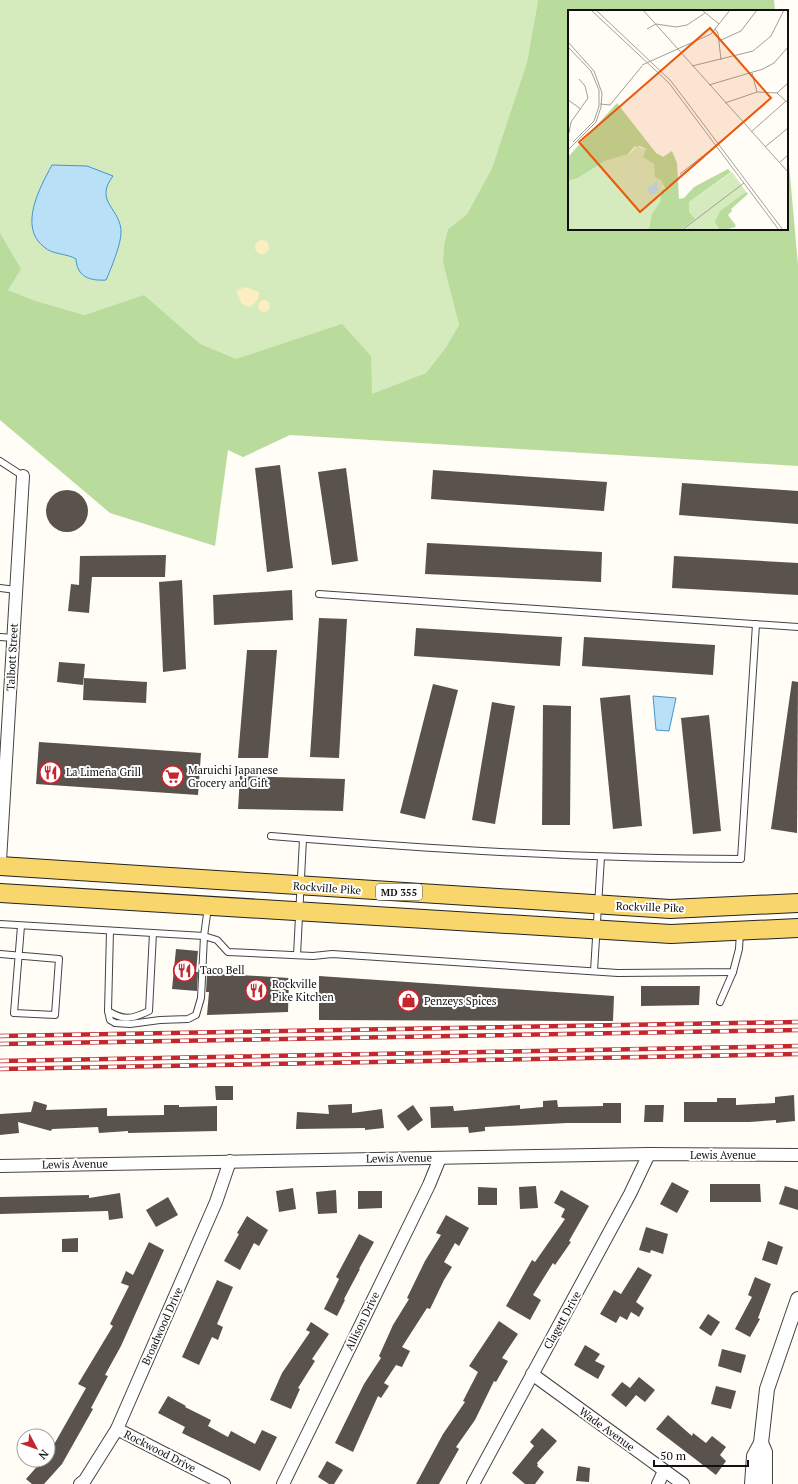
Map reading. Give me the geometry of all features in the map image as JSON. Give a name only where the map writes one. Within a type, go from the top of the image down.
[{"type":"main road","name":"Rockville Pike","points":[[0,866],[670,909],[798,903]]},
{"type":"main road","name":"MD 355","points":[[0,893],[670,934],[798,928]]},
{"type":"street","name":"Talbott Street","points":[[0,861],[23,476]]},
{"type":"street","name":"Lewis Avenue","points":[[0,1166],[649,1154],[798,1155]]},
{"type":"street","name":"Clagett Drive","points":[[474,1484],[630,1194],[649,1154]]},
{"type":"street","name":"Allison Drive","points":[[283,1484],[429,1185],[440,1158]]},
{"type":"street","name":"Broadwood Drive","points":[[80,1484],[85,1480],[117,1429],[216,1202],[230,1161]]},
{"type":"street","points":[[752,1484],[754,1456],[761,1443],[767,1389],[798,1299]]},
{"type":"street","name":"Wade Avenue","points":[[532,1374],[683,1484]]},
{"type":"street","name":"Rockwood Drive","points":[[117,1429],[224,1484]]},
{"type":"street","points":[[761,1443],[765,1452],[765,1484]]},
{"type":"street","points":[[658,1484],[664,1471]]},
{"type":"lane","points":[[0,460],[23,476]]},
{"type":"lane","points":[[0,588],[16,590]]},
{"type":"lane","points":[[319,594],[798,627]]},
{"type":"lane","points":[[271,836],[503,853],[673,860],[741,859],[756,624]]},
{"type":"lane","points":[[0,637],[14,638]]},
{"type":"lane","points":[[297,955],[303,839]]},
{"type":"lane","points":[[594,971],[601,857]]},
{"type":"lane","points":[[110,931],[108,1011],[110,1020],[114,1023],[130,1024],[160,1020],[188,1019],[196,1015],[201,998],[204,936],[208,905]]},
{"type":"lane","points":[[0,924],[204,936],[217,940],[228,952],[297,955],[332,954],[618,973],[733,972]]},
{"type":"lane","points":[[0,954],[18,956],[59,959],[55,1015],[14,1014],[18,956],[21,926]]},
{"type":"lane","points":[[720,1002],[733,972],[740,950],[740,931]]},
{"type":"lane","points":[[108,1011],[119,1018],[136,1018],[148,1011],[152,933]]},
{"type":"green space","points":[[0,0],[538,0],[527,62],[492,168],[467,214],[448,229],[443,263],[459,325],[446,347],[426,373],[372,395],[243,457],[85,315],[36,301],[8,290],[0,285]]},
{"type":"green space","points":[[538,0],[774,0],[775,10],[568,10],[568,230],[788,230],[788,153],[798,265],[798,466],[290,435],[243,457],[228,450],[215,546],[110,513],[0,420],[0,233],[21,269],[8,290],[36,301],[85,315],[144,295],[200,344],[236,359],[342,324],[371,356],[372,394],[426,373],[446,347],[459,325],[443,263],[444,246],[448,229],[467,214],[492,168],[527,62]]},
{"type":"sand","points":[[262,240],[267,242],[269,247],[267,252],[262,254],[257,252],[255,247],[257,242]]},
{"type":"sand","points":[[245,287],[259,292],[257,301],[249,307],[242,304],[236,291]]},
{"type":"sand","points":[[266,300],[269,301],[269,311],[262,312],[259,311],[258,304],[259,301]]},
{"type":"water","points":[[52,165],[87,166],[113,176],[106,192],[107,199],[120,225],[121,238],[118,250],[106,280],[95,280],[85,277],[79,270],[76,259],[48,250],[36,239],[32,218],[34,207],[37,195]]},
{"type":"water","points":[[653,696],[676,698],[669,731],[656,730]]},
{"type":"building","points":[[280,465],[293,568],[267,572],[255,468]]},
{"type":"building","points":[[346,468],[358,561],[332,565],[318,472]]},
{"type":"building","points":[[433,470],[607,482],[604,511],[431,499]]},
{"type":"building","points":[[682,483],[798,491],[798,524],[679,515]]},
{"type":"building","points":[[67,490],[82,496],[88,511],[82,526],[67,532],[52,526],[46,511],[52,496]]},
{"type":"building","points":[[427,543],[602,552],[601,582],[425,574]]},
{"type":"building","points":[[166,555],[165,577],[92,577],[89,613],[68,611],[71,584],[79,585],[80,556]]},
{"type":"building","points":[[674,556],[798,563],[798,595],[672,588]]},
{"type":"building","points":[[182,580],[186,669],[163,672],[159,582]]},
{"type":"building","points":[[292,590],[293,620],[214,625],[213,595]]},
{"type":"building","points":[[319,618],[347,619],[339,758],[310,757]]},
{"type":"building","points":[[416,628],[562,637],[560,666],[414,656]]},
{"type":"building","points":[[584,637],[715,645],[713,675],[582,666]]},
{"type":"building","points":[[247,650],[277,650],[268,758],[238,758]]},
{"type":"building","points":[[59,662],[85,664],[83,685],[57,682]]},
{"type":"building","points":[[84,678],[147,682],[146,703],[83,700]]},
{"type":"building","points":[[792,681],[798,682],[797,833],[771,829]]},
{"type":"building","points":[[433,684],[458,690],[425,819],[400,813]]},
{"type":"building","points":[[630,695],[642,826],[613,829],[600,698]]},
{"type":"building","points":[[492,702],[515,706],[495,824],[472,820]]},
{"type":"building","points":[[543,705],[571,706],[570,825],[542,825]]},
{"type":"building","points":[[709,715],[721,831],[693,834],[681,718]]},
{"type":"building","points":[[39,742],[201,753],[198,795],[36,784]]},
{"type":"building","points":[[240,776],[345,779],[343,811],[238,809]]},
{"type":"building","name":"Taco Bell","points":[[176,949],[198,951],[196,972],[198,972],[197,991],[172,989]]},
{"type":"building","points":[[207,973],[289,978],[288,1012],[207,1015],[209,992],[206,992]]},
{"type":"building","points":[[319,976],[614,996],[613,1021],[319,1020]]},
{"type":"building","points":[[641,986],[700,986],[699,1005],[641,1006]]},
{"type":"building","points":[[215,1086],[233,1086],[233,1100],[216,1100]]},
{"type":"building","points":[[794,1095],[795,1121],[776,1123],[776,1120],[749,1122],[684,1122],[684,1102],[717,1102],[717,1098],[736,1098],[736,1105],[775,1103],[775,1097]]},
{"type":"building","points":[[557,1100],[558,1107],[603,1106],[603,1103],[621,1103],[621,1123],[567,1123],[485,1127],[485,1131],[469,1133],[468,1127],[431,1128],[430,1107],[453,1106],[454,1111],[520,1105],[520,1109],[543,1107],[543,1101]]},
{"type":"building","points":[[34,1101],[47,1105],[46,1110],[107,1108],[107,1116],[164,1115],[164,1105],[179,1105],[179,1107],[217,1106],[217,1131],[128,1133],[128,1131],[99,1133],[98,1127],[52,1129],[51,1131],[18,1122],[19,1133],[0,1135],[0,1114],[31,1112]]},
{"type":"building","points":[[352,1104],[352,1113],[382,1109],[384,1128],[365,1130],[365,1128],[296,1129],[297,1112],[329,1114],[328,1105]]},
{"type":"building","points":[[413,1105],[423,1120],[408,1131],[397,1116]]},
{"type":"building","points":[[645,1105],[664,1105],[663,1122],[644,1122]]},
{"type":"building","points":[[672,1182],[689,1191],[677,1213],[660,1204]]},
{"type":"building","points":[[710,1184],[760,1184],[761,1202],[710,1202]]},
{"type":"building","points":[[536,1186],[538,1208],[520,1209],[519,1187]]},
{"type":"building","points":[[785,1186],[798,1190],[798,1210],[779,1204]]},
{"type":"building","points":[[478,1187],[497,1188],[497,1205],[478,1205]]},
{"type":"building","points":[[293,1188],[296,1209],[279,1212],[276,1191]]},
{"type":"building","points":[[336,1190],[337,1213],[318,1214],[316,1192]]},
{"type":"building","points":[[561,1190],[589,1206],[569,1241],[571,1242],[555,1265],[553,1263],[533,1295],[541,1300],[530,1320],[506,1306],[532,1260],[535,1262],[565,1219],[561,1217],[565,1209],[554,1203]]},
{"type":"building","points":[[358,1191],[382,1191],[382,1208],[358,1209]]},
{"type":"building","points":[[120,1193],[123,1218],[109,1220],[108,1211],[0,1214],[0,1197],[89,1195],[89,1198]]},
{"type":"building","points":[[168,1197],[178,1215],[156,1227],[146,1210]]},
{"type":"building","points":[[446,1215],[469,1228],[459,1246],[455,1243],[444,1262],[452,1267],[430,1309],[427,1308],[402,1347],[410,1351],[402,1367],[396,1365],[384,1383],[389,1386],[381,1398],[378,1396],[353,1452],[335,1443],[364,1384],[381,1358],[379,1356],[393,1325],[409,1299],[407,1298],[425,1261],[441,1235],[436,1233]]},
{"type":"building","points":[[247,1216],[268,1230],[259,1246],[254,1243],[240,1270],[224,1261]]},
{"type":"building","points":[[646,1227],[668,1234],[663,1254],[651,1250],[650,1253],[639,1250]]},
{"type":"building","points":[[359,1234],[374,1242],[344,1299],[345,1300],[337,1316],[324,1309],[339,1279],[336,1277]]},
{"type":"building","points":[[78,1238],[78,1252],[62,1252],[62,1239]]},
{"type":"building","points":[[768,1241],[783,1247],[777,1265],[762,1260]]},
{"type":"building","points":[[149,1242],[164,1250],[121,1346],[105,1375],[108,1376],[91,1408],[93,1409],[62,1464],[44,1484],[32,1484],[26,1479],[36,1468],[56,1468],[56,1441],[86,1388],[78,1384],[113,1326],[110,1324],[129,1286],[121,1283],[126,1271],[133,1275]]},
{"type":"building","points":[[638,1267],[652,1275],[636,1302],[644,1308],[639,1317],[631,1312],[627,1320],[620,1316],[616,1323],[600,1314],[614,1290],[621,1294]]},
{"type":"building","points":[[755,1277],[771,1284],[758,1318],[760,1319],[750,1337],[735,1329],[752,1297],[748,1295]]},
{"type":"building","points":[[217,1280],[233,1287],[217,1324],[223,1327],[218,1340],[212,1337],[199,1365],[182,1357]]},
{"type":"building","points":[[708,1314],[720,1322],[711,1336],[699,1328]]},
{"type":"building","points":[[499,1321],[518,1334],[502,1358],[508,1361],[496,1382],[494,1381],[475,1420],[456,1447],[459,1449],[439,1484],[416,1484],[443,1434],[465,1402],[463,1401],[478,1372],[469,1366]]},
{"type":"building","points":[[311,1322],[329,1334],[312,1359],[315,1361],[298,1388],[300,1389],[291,1409],[270,1400],[282,1373],[310,1332],[306,1330]]},
{"type":"building","points":[[585,1345],[600,1354],[595,1361],[605,1366],[598,1379],[574,1365]]},
{"type":"building","points":[[722,1349],[746,1355],[741,1373],[718,1366]]},
{"type":"building","points":[[639,1377],[655,1390],[645,1402],[636,1395],[626,1407],[611,1395],[622,1382],[630,1388]]},
{"type":"building","points":[[716,1386],[736,1391],[731,1409],[711,1404]]},
{"type":"building","points":[[168,1396],[186,1406],[185,1407],[211,1420],[208,1426],[228,1437],[231,1431],[255,1444],[262,1430],[277,1437],[260,1471],[182,1433],[185,1427],[158,1413]]},
{"type":"building","points":[[668,1415],[692,1436],[693,1433],[706,1443],[712,1436],[726,1447],[720,1455],[726,1461],[716,1475],[656,1429]]},
{"type":"building","points":[[542,1428],[557,1441],[537,1463],[537,1466],[544,1472],[535,1484],[525,1484],[512,1473],[534,1446],[530,1442]]},
{"type":"building","points":[[327,1461],[343,1470],[334,1484],[329,1484],[318,1477]]},
{"type":"building","points":[[578,1466],[590,1468],[589,1482],[576,1481]]},
{"type":"railway","points":[[0,1036],[798,1022]]},
{"type":"railway","points":[[0,1044],[798,1030]]},
{"type":"railway","points":[[0,1061],[798,1046]]},
{"type":"railway","points":[[0,1069],[798,1054]]},
{"type":"place","name":"La Limeña Grill","points":[[51,772]]},
{"type":"place","name":"Maruichi Japanese Grocery and Gift","points":[[173,776]]},
{"type":"place","name":"Taco Bell","points":[[185,970]]},
{"type":"place","name":"Rockville Pike Kitchen","points":[[257,990]]},
{"type":"place","name":"Penzeys Spices","points":[[408,1001]]}]
